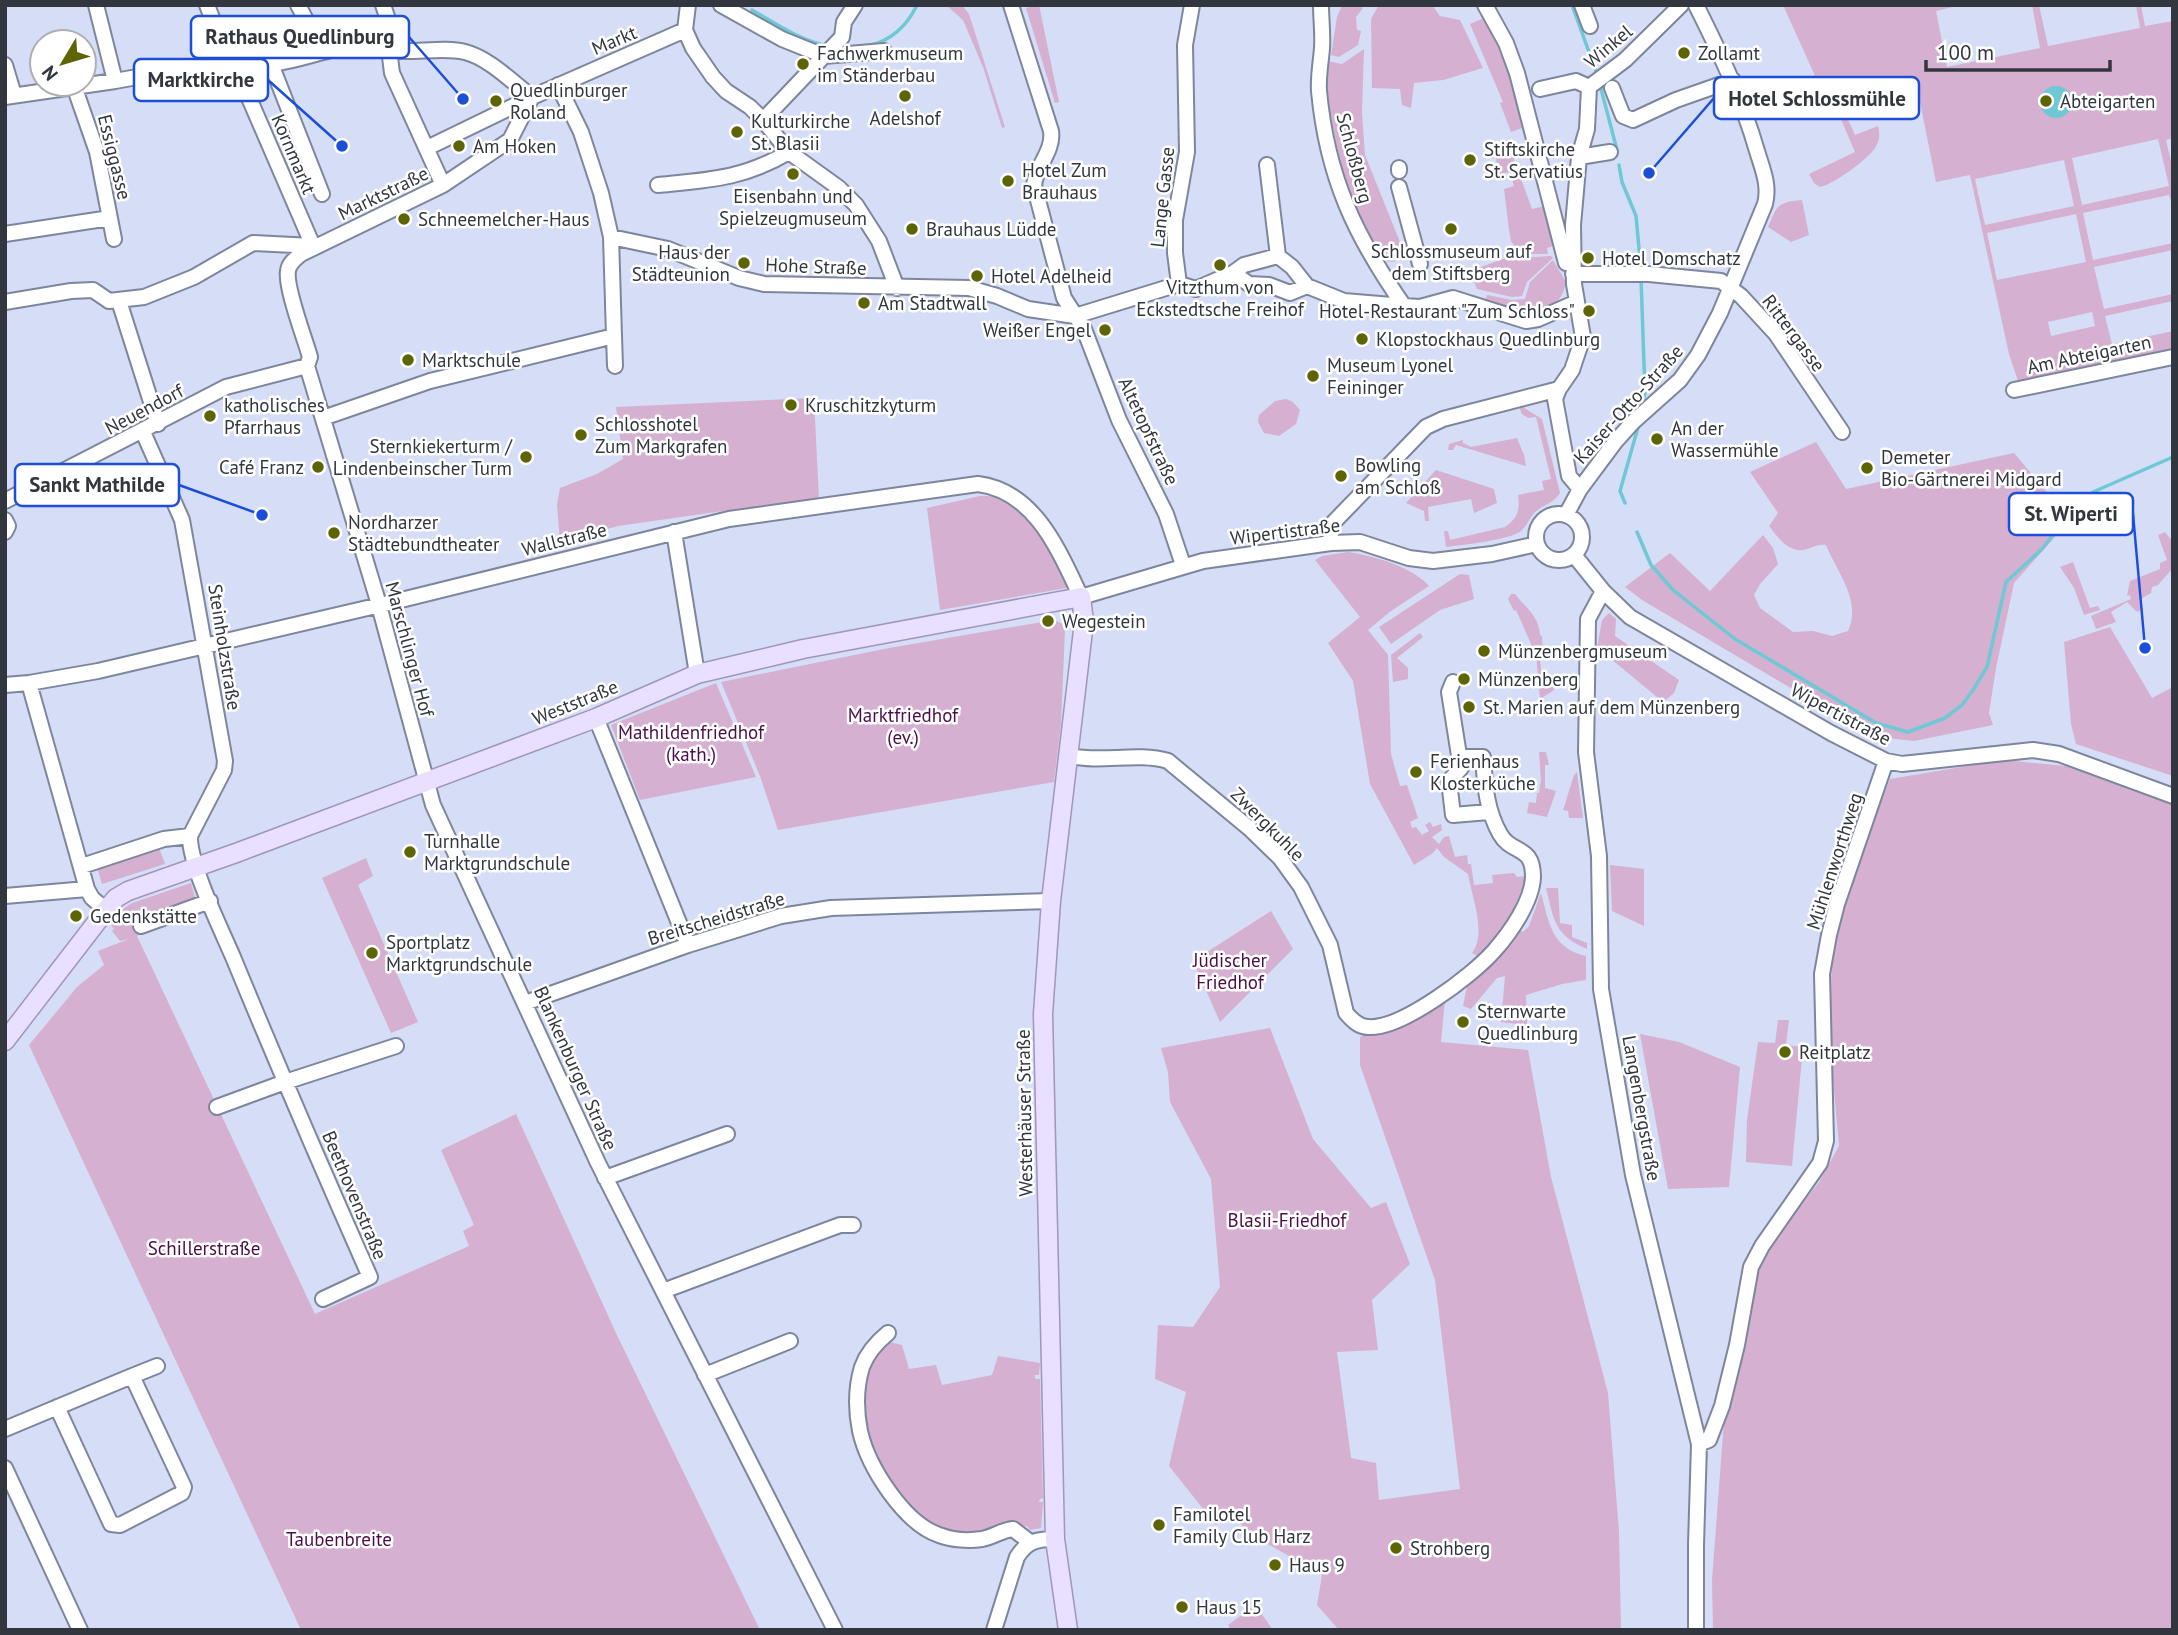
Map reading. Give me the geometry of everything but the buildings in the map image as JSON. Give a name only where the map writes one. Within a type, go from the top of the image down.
[{"type":"main road","name":"Weststraße","points":[[106,910],[116,898],[128,891],[596,718],[697,674],[803,649],[1081,597]]},
{"type":"main road","name":"Westerhäuser Straße","points":[[1068,1630],[1055,1539],[1043,1014],[1051,901],[1084,622],[1081,597]]},
{"type":"main road","points":[[5,1041],[106,910]]},
{"type":"street","points":[[96,5],[115,81]]},
{"type":"street","name":"Kornmarkt","points":[[207,5],[230,65],[240,77],[313,246]]},
{"type":"street","points":[[298,5],[313,33],[316,54]]},
{"type":"street","points":[[383,5],[394,50],[392,73],[443,185]]},
{"type":"street","points":[[688,5],[685,30],[693,48],[720,85],[763,120],[789,152],[839,188],[864,215],[879,241],[897,288]]},
{"type":"street","points":[[721,5],[782,39],[840,56],[884,51]]},
{"type":"street","points":[[763,120],[842,37],[844,22],[855,5]]},
{"type":"street","name":"Altetopfstraße","points":[[1011,5],[1052,136],[1050,147],[1036,176],[1035,190],[1064,298],[1084,329],[1119,420],[1166,514],[1184,565]]},
{"type":"street","name":"Lange Gasse","points":[[1179,284],[1175,220],[1187,152],[1185,45],[1192,5]]},
{"type":"street","name":"Schloßberg","points":[[1321,5],[1320,92],[1336,178],[1361,240],[1404,306]]},
{"type":"street","points":[[1485,5],[1506,43],[1517,73],[1550,206],[1574,279]]},
{"type":"street","points":[[1582,5],[1590,26]]},
{"type":"street","name":"Winkel","points":[[1599,84],[1681,5]]},
{"type":"street","name":"Kaiser-Otto-Straße","points":[[1566,515],[1580,489],[1633,422],[1680,380],[1698,355],[1720,313],[1763,209],[1767,190],[1745,112],[1733,80],[1696,5]]},
{"type":"street","name":"Markt","points":[[427,148],[558,85],[685,30]]},
{"type":"street","points":[[98,83],[220,62],[230,65],[271,64],[341,48],[368,46],[394,50],[465,52],[480,59],[532,97]]},
{"type":"street","points":[[271,64],[322,194]]},
{"type":"street","points":[[5,65],[10,96],[28,93]]},
{"type":"street","points":[[1540,89],[1576,81],[1599,84],[1623,116],[1631,120],[1676,100],[1733,80]]},
{"type":"street","points":[[1580,489],[1572,482],[1565,459],[1556,396],[1572,370],[1583,337],[1574,279],[1573,211],[1579,157],[1599,84]]},
{"type":"street","points":[[558,85],[581,132],[601,193],[611,237],[615,366]]},
{"type":"street","name":"Marktstraße","points":[[289,285],[287,273],[291,263],[313,246],[340,236],[443,185],[510,140],[532,97]]},
{"type":"street","name":"Essiggasse","points":[[78,98],[94,140],[114,239]]},
{"type":"street","points":[[657,185],[727,178],[766,165],[789,152]]},
{"type":"street","points":[[1579,157],[1610,152]]},
{"type":"street","points":[[1266,165],[1278,256],[1292,267],[1307,286],[1343,301],[1420,307],[1453,298],[1526,321],[1538,319],[1577,302]]},
{"type":"street","name":"Schloßberg","points":[[1399,187],[1420,264]]},
{"type":"street","points":[[5,234],[110,218]]},
{"type":"street","name":"Hohe Straße","points":[[611,237],[668,249],[739,278],[764,284],[969,289],[997,296],[1028,309],[1075,316]]},
{"type":"street","points":[[5,302],[93,290],[109,300],[144,297],[177,285],[253,243],[313,246]]},
{"type":"street","points":[[1075,316],[1179,284],[1196,289],[1233,273],[1244,265],[1278,256]]},
{"type":"street","points":[[1233,273],[1249,284],[1269,285],[1287,293],[1307,286]]},
{"type":"street","points":[[1574,279],[1643,274],[1715,279],[1730,286]]},
{"type":"street","name":"Marschlinger Hof","points":[[289,285],[310,357],[307,366],[379,606],[425,782]]},
{"type":"street","name":"Rittergasse","points":[[1730,286],[1776,334],[1842,432]]},
{"type":"street","points":[[119,301],[158,424]]},
{"type":"street","points":[[323,418],[430,381],[614,337]]},
{"type":"street","name":"Am Abteigarten","points":[[2014,390],[2173,357]]},
{"type":"street","name":"Neuendorf","points":[[5,501],[226,387],[307,366]]},
{"type":"street","points":[[1331,543],[1330,526],[1426,427],[1443,419],[1559,389]]},
{"type":"street","name":"Steinholzstraße","points":[[143,432],[182,520],[225,761],[224,770],[190,836]]},
{"type":"street","name":"Wallstraße","points":[[5,685],[29,684],[98,671],[379,606],[729,519],[978,484],[993,486],[1018,500],[1033,514],[1055,546],[1081,597]]},
{"type":"street","points":[[1566,515],[1578,524],[1582,535],[1580,546],[1574,555],[1564,560],[1552,559],[1543,554],[1537,544],[1537,530],[1543,521],[1552,516],[1566,515]]},
{"type":"street","points":[[5,520],[8,526],[6,532]]},
{"type":"street","points":[[674,531],[697,674]]},
{"type":"street","name":"Wipertistraße","points":[[1081,597],[1105,592],[1184,565],[1331,543],[1360,542],[1422,560],[1445,560],[1497,553],[1537,544]]},
{"type":"street","name":"Wipertistraße","points":[[1574,555],[1603,591],[1630,617],[1654,633],[1886,761],[1902,764],[2033,750],[2059,754],[2173,796]]},
{"type":"street","name":"Langenbergstraße","points":[[1603,591],[1588,619],[1586,752],[1599,856],[1601,989],[1633,1175],[1699,1444],[1696,1630]]},
{"type":"street","points":[[1453,682],[1450,692],[1461,768],[1448,781],[1453,814],[1489,812],[1483,757],[1461,757]]},
{"type":"street","points":[[29,684],[87,888],[92,898],[106,910]]},
{"type":"street","points":[[596,718],[688,945]]},
{"type":"street","name":"Zwergkuhle","points":[[1070,756],[1084,759],[1156,757],[1168,761],[1249,828],[1280,858],[1301,887],[1329,945],[1346,1013],[1365,1028],[1381,1027],[1397,1021],[1465,977],[1494,951],[1517,920],[1533,879],[1530,857],[1523,850],[1508,843],[1489,812]]},
{"type":"street","name":"Mühlenworthweg","points":[[1699,1444],[1709,1440],[1722,1406],[1737,1345],[1751,1267],[1762,1246],[1821,1163],[1826,1141],[1822,974],[1824,961],[1837,904],[1886,761]]},
{"type":"street","name":"Blankenburger Straße","points":[[425,782],[438,816],[606,1178],[835,1630]]},
{"type":"street","points":[[82,866],[164,839],[190,836],[190,847],[197,867]]},
{"type":"street","name":"Beethovenstraße","points":[[197,867],[285,1082],[370,1277],[323,1299]]},
{"type":"street","points":[[5,896],[87,888]]},
{"type":"street","points":[[141,926],[210,901]]},
{"type":"street","name":"Breitscheidstraße","points":[[526,1003],[781,915],[831,908],[1051,901]]},
{"type":"street","points":[[217,1107],[396,1046]]},
{"type":"street","name":"Blankenburger Straße","points":[[606,1178],[727,1133]]},
{"type":"street","points":[[663,1291],[840,1225],[853,1225]]},
{"type":"street","points":[[888,1333],[874,1345],[863,1364],[857,1406],[864,1443],[890,1492],[910,1517],[939,1535],[960,1540],[984,1539],[1013,1529],[1030,1542]]},
{"type":"street","points":[[705,1375],[790,1341]]},
{"type":"street","points":[[5,1429],[157,1366]]},
{"type":"street","points":[[57,1407],[108,1521],[120,1525],[180,1496],[184,1487],[132,1376]]},
{"type":"street","points":[[5,1468],[80,1630]]},
{"type":"street","points":[[994,1630],[1017,1557],[1030,1542],[1055,1539]]},
{"type":"green space","points":[[946,5],[962,5],[969,14],[1005,127],[1002,128],[983,67],[963,20]]},
{"type":"green space","points":[[1039,5],[1059,102],[1055,103],[1026,8]]},
{"type":"green space","points":[[1342,5],[1358,5],[1363,8],[1356,17],[1357,30],[1361,31],[1358,45],[1339,57],[1331,55],[1337,17]]},
{"type":"green space","points":[[1379,5],[1432,5],[1440,16],[1460,20],[1483,68],[1443,80],[1414,83],[1411,108],[1402,105],[1400,89],[1372,88],[1371,19]]},
{"type":"green space","points":[[1783,5],[1961,5],[1936,11],[1947,67],[2040,48],[2032,5],[2039,5],[2048,46],[2140,28],[2136,5],[2141,5],[2145,26],[2173,21],[2173,138],[2166,140],[2173,170],[2173,208],[2169,195],[2083,213],[2093,260],[2173,243],[2173,250],[2094,267],[2104,309],[2173,294],[2173,301],[2105,316],[2112,344],[2173,331],[2173,352],[2019,384],[2009,354],[1970,175],[1936,182],[1915,77],[1831,111]],"holes":[[[2158,139],[2169,186],[2082,205],[2072,158]],[[2064,160],[2074,206],[1985,225],[1975,179]],[[2076,214],[2086,262],[1997,280],[1987,233]],[[2092,312],[2095,326],[2051,336],[2048,322]]]},
{"type":"green space","points":[[1484,18],[1508,67],[1525,127],[1511,132],[1500,103],[1503,102],[1470,24]]},
{"type":"green space","points":[[1364,49],[1362,113],[1365,155],[1406,257],[1392,262],[1381,260],[1355,214],[1343,176],[1324,81],[1327,61],[1342,64]]},
{"type":"green space","points":[[1843,108],[1855,135],[1878,126],[1879,140],[1871,153],[1858,165],[1833,182],[1820,187],[1809,174],[1855,152],[1837,110]]},
{"type":"green space","points":[[1507,140],[1532,209],[1545,206],[1556,245],[1547,248],[1548,254],[1521,254],[1511,241],[1504,189],[1514,186],[1510,172],[1500,174],[1492,145]]},
{"type":"green space","points":[[1802,200],[1809,235],[1791,242],[1768,227],[1779,206]]},
{"type":"green space","points":[[1511,256],[1553,258],[1527,282],[1522,296],[1512,297],[1477,289],[1470,271]]},
{"type":"green space","points":[[1553,260],[1566,282],[1558,301],[1548,310],[1535,315],[1523,315],[1485,302],[1487,295],[1512,300],[1525,299],[1530,282]]},
{"type":"green space","points":[[814,398],[819,500],[618,526],[560,542],[557,505],[560,488],[597,474],[623,459],[616,407]]},
{"type":"green space","points":[[1286,399],[1300,410],[1296,424],[1279,436],[1264,433],[1258,422],[1259,415],[1275,401]]},
{"type":"green space","points":[[1518,404],[1542,419],[1560,493],[1534,513],[1523,529],[1515,534],[1485,542],[1446,547],[1444,531],[1448,531],[1450,540],[1505,527],[1517,513],[1518,495],[1544,490],[1542,481],[1551,479],[1536,417],[1528,418],[1522,414]]},
{"type":"green space","points":[[1517,438],[1526,466],[1456,445],[1453,450],[1448,450],[1449,444],[1463,440],[1463,443],[1471,447]]},
{"type":"green space","points":[[1816,442],[1846,489],[2014,453],[2062,510],[2072,518],[2014,583],[1989,713],[1993,725],[1914,741],[1888,738],[1843,719],[1642,600],[1625,587],[1670,553],[1710,591],[1763,535],[1773,548],[1778,564],[1754,595],[1760,608],[1793,632],[1813,631],[1832,636],[1848,631],[1852,620],[1850,598],[1826,545],[1797,550],[1783,542],[1769,526],[1778,513],[1750,472]]},
{"type":"green space","points":[[1436,470],[1494,489],[1497,503],[1474,513],[1471,499],[1428,507],[1429,521],[1425,521],[1424,511],[1406,503]]},
{"type":"green space","points":[[980,496],[1002,497],[1024,511],[1043,535],[1072,587],[940,610],[927,508]]},
{"type":"green space","points":[[2165,532],[2173,542],[2173,568],[2158,585],[2152,587],[2151,593],[2139,600],[2143,609],[2137,612],[2127,602],[2111,612],[2116,622],[2096,629],[2091,616],[2131,599],[2130,595],[2127,596],[2130,581],[2160,569],[2160,563],[2167,560],[2158,535]]},
{"type":"green space","points":[[1348,552],[1380,559],[1402,568],[1429,586],[1368,630],[1388,655],[1391,754],[1400,786],[1407,785],[1418,818],[1410,822],[1412,828],[1416,827],[1422,835],[1429,831],[1425,825],[1430,822],[1433,827],[1441,824],[1442,830],[1432,837],[1439,844],[1444,837],[1449,836],[1455,857],[1467,855],[1474,885],[1493,883],[1492,875],[1514,873],[1517,877],[1525,876],[1515,911],[1480,958],[1472,953],[1478,936],[1478,926],[1468,874],[1444,857],[1437,848],[1414,865],[1370,784],[1353,681],[1328,643],[1360,617],[1315,560],[1322,556]]},
{"type":"green space","points":[[2073,562],[2090,608],[2098,606],[2100,610],[2084,615],[2074,588],[2060,567]]},
{"type":"green space","points":[[1460,574],[1469,575],[1474,599],[1440,610],[1391,644],[1379,627]]},
{"type":"green space","points":[[1511,594],[1515,594],[1531,612],[1542,636],[1543,658],[1540,659],[1543,685],[1553,687],[1554,690],[1540,699],[1536,655],[1516,610],[1514,611],[1508,599]]},
{"type":"green space","points":[[1609,613],[1616,619],[1615,636],[1679,680],[1674,693],[1663,702],[1611,659],[1596,655],[1602,620]]},
{"type":"green space","name":"Marktfriedhof (ev.)","points":[[1054,620],[1063,624],[1065,630],[1061,723],[1054,782],[778,830],[760,776],[721,682],[889,648]]},
{"type":"green space","points":[[2110,627],[2152,698],[2173,687],[2173,776],[2076,744],[2071,724],[2064,642]]},
{"type":"green space","points":[[1420,633],[1423,637],[1397,658],[1408,668],[1408,679],[1393,682],[1391,655]]},
{"type":"green space","name":"Mathildenfriedhof (kath.)","points":[[716,683],[756,777],[640,800],[611,725]]},
{"type":"green space","points":[[1539,752],[1546,752],[1549,765],[1545,765],[1545,788],[1556,791],[1547,817],[1527,813],[1529,802],[1536,803],[1539,793]]},
{"type":"green space","points":[[2003,760],[2066,766],[2173,805],[2173,1630],[1713,1630],[1712,1580],[1724,1421],[1760,1257],[1819,1182],[1839,1146],[1830,1045],[1832,947],[1842,900],[1890,779]]},
{"type":"green space","points":[[1577,772],[1583,818],[1569,818],[1568,811],[1563,810]]},
{"type":"green space","points":[[159,848],[165,864],[102,884],[97,867]]},
{"type":"green space","name":"Sportplatz Marktgrundschule","points":[[366,858],[373,876],[358,885],[418,1022],[391,1033],[322,878]]},
{"type":"green space","points":[[1610,865],[1644,869],[1644,926],[1612,911]]},
{"type":"green space","points":[[191,883],[196,900],[137,921],[141,933],[137,936],[315,1314],[469,1246],[463,1231],[474,1225],[441,1150],[516,1114],[616,1333],[760,1630],[301,1630],[29,1045],[77,987],[104,965],[98,951],[129,939],[120,941],[112,931],[114,929],[111,925],[123,909],[132,903]]},
{"type":"green space","points":[[1546,888],[1558,888],[1560,923],[1572,925],[1572,937],[1587,943],[1587,949],[1568,938],[1557,925]]},
{"type":"green space","points":[[1541,893],[1558,940],[1565,947],[1586,956],[1586,980],[1526,995],[1527,1025],[1501,1022],[1505,976],[1497,978],[1471,1009],[1463,1006],[1468,981],[1516,927],[1523,932],[1529,926]]},
{"type":"green space","name":"Jüdischer Friedhof","points":[[1271,911],[1293,949],[1220,1022],[1193,961]]},
{"type":"green space","name":"Blasii-Friedhof","points":[[1445,999],[1441,1042],[1528,1050],[1551,1177],[1608,1393],[1619,1532],[1621,1630],[1339,1630],[1317,1605],[1322,1575],[1259,1539],[1227,1513],[1216,1525],[1169,1466],[1186,1392],[1155,1379],[1158,1325],[1193,1327],[1220,1287],[1211,1179],[1170,1102],[1168,1072],[1161,1048],[1270,1028],[1313,1139],[1371,1208],[1386,1202],[1410,1264],[1372,1300],[1378,1350],[1337,1352],[1351,1458],[1376,1463],[1379,1500],[1460,1489],[1435,1280],[1360,1065],[1360,1037]]},
{"type":"green space","points":[[1778,1020],[1789,1020],[1786,1045],[1803,1047],[1792,1166],[1746,1162],[1747,1120],[1758,1042],[1775,1043]]},
{"type":"green space","points":[[1640,1034],[1679,1042],[1740,1067],[1729,1187],[1668,1189]]},
{"type":"green space","points":[[886,1341],[902,1345],[909,1369],[936,1365],[942,1385],[992,1375],[998,1356],[1040,1363],[1039,1375],[1035,1375],[1035,1379],[1040,1379],[1043,1498],[1039,1502],[1043,1502],[1041,1528],[1030,1530],[1027,1526],[982,1534],[942,1532],[913,1513],[894,1488],[874,1453],[862,1408],[868,1366]]},
{"type":"green space","points":[[1255,1605],[1273,1630],[1231,1630],[1228,1625]]},
{"type":"shaded area","points":[[2056,86],[2067,91],[2072,102],[2067,113],[2056,118],[2045,113],[2040,102],[2045,91]]},
{"type":"waterway","points":[[867,46],[883,41],[897,32],[917,5]]},
{"type":"waterway","points":[[1572,5],[1598,77]]},
{"type":"waterway","points":[[752,10],[798,36],[828,46]]},
{"type":"waterway","points":[[1600,85],[1617,150]]},
{"type":"waterway","points":[[1619,165],[1622,182],[1636,216],[1641,270]]},
{"type":"waterway","points":[[1641,278],[1645,393],[1642,407]]},
{"type":"waterway","points":[[1625,503],[1620,491],[1639,424]]},
{"type":"waterway","points":[[1637,532],[1651,565],[1673,590],[1735,639],[1876,723],[1908,732],[1945,718],[1962,705],[1987,667],[2006,582],[2042,549],[2069,514],[2093,492],[2173,457]]},
{"type":"place","name":"Zollamt","points":[[1684,53]]},
{"type":"place","name":"Fachwerkmuseum im Ständerbau","points":[[803,64]]},
{"type":"place","name":"Adelshof","points":[[905,96]]},
{"type":"place","name":"Rathaus Quedlinburg","points":[[463,99]]},
{"type":"place","name":"Quedlinburger Roland","points":[[496,101]]},
{"type":"place","name":"Abteigarten","points":[[2046,101]]},
{"type":"place","name":"Kulturkirche St. Blasii","points":[[737,132]]},
{"type":"place","name":"Marktkirche","points":[[342,146]]},
{"type":"place","name":"Am Hoken","points":[[459,146]]},
{"type":"place","name":"Stiftskirche St. Servatius","points":[[1470,160]]},
{"type":"place","name":"Hotel Schlossmühle","points":[[1649,173]]},
{"type":"place","name":"Eisenbahn und Spielzeugmuseum","points":[[793,174]]},
{"type":"place","name":"Hotel Zum Brauhaus","points":[[1008,181]]},
{"type":"place","name":"Schneemelcher-Haus","points":[[404,219]]},
{"type":"place","name":"Brauhaus Lüdde","points":[[912,229]]},
{"type":"place","name":"Schlossmuseum auf dem Stiftsberg","points":[[1451,229]]},
{"type":"place","name":"Hotel Domschatz","points":[[1588,258]]},
{"type":"place","name":"Haus der Städteunion","points":[[744,263]]},
{"type":"place","name":"Vitzthum von Eckstedtsche Freihof","points":[[1220,265]]},
{"type":"place","name":"Hotel Adelheid","points":[[977,276]]},
{"type":"place","name":"Am Stadtwall","points":[[864,303]]},
{"type":"place","name":"Hotel-Restaurant \"Zum Schloss\"","points":[[1589,311]]},
{"type":"place","name":"Weißer Engel","points":[[1105,330]]},
{"type":"place","name":"Klopstockhaus Quedlinburg","points":[[1362,339]]},
{"type":"place","name":"Marktschule","points":[[408,360]]},
{"type":"place","name":"Museum Lyonel Feininger","points":[[1313,376]]},
{"type":"place","name":"Kruschitzkyturm","points":[[791,405]]},
{"type":"place","name":"katholisches Pfarrhaus","points":[[210,416]]},
{"type":"place","name":"Schlosshotel Zum Markgrafen","points":[[581,435]]},
{"type":"place","name":"An der Wassermühle","points":[[1657,439]]},
{"type":"place","name":"Sternkiekerturm / Lindenbeinscher Turm","points":[[526,457]]},
{"type":"place","name":"Café Franz","points":[[318,467]]},
{"type":"place","name":"Demeter Bio-Gärtnerei Midgard","points":[[1867,468]]},
{"type":"place","name":"Bowling am Schloß","points":[[1341,476]]},
{"type":"place","name":"Sankt Mathilde","points":[[262,515]]},
{"type":"place","name":"Nordharzer Städtebundtheater","points":[[334,533]]},
{"type":"place","name":"Wegestein","points":[[1048,621]]},
{"type":"place","name":"St. Wiperti","points":[[2145,648]]},
{"type":"place","name":"Münzenbergmuseum","points":[[1484,651]]},
{"type":"place","name":"Münzenberg","points":[[1464,679]]},
{"type":"place","name":"St. Marien auf dem Münzenberg","points":[[1469,707]]},
{"type":"place","name":"Ferienhaus Klosterküche","points":[[1416,772]]},
{"type":"place","name":"Turnhalle Marktgrundschule","points":[[410,852]]},
{"type":"place","name":"Gedenkstätte","points":[[76,916]]},
{"type":"place","name":"Sportplatz Marktgrundschule","points":[[372,953]]},
{"type":"place","name":"Sternwarte Quedlinburg","points":[[1463,1022]]},
{"type":"place","name":"Reitplatz","points":[[1785,1052]]},
{"type":"place","name":"Familotel Family Club Harz","points":[[1159,1525]]},
{"type":"place","name":"Strohberg","points":[[1396,1548]]},
{"type":"place","name":"Haus 9","points":[[1275,1565]]},
{"type":"place","name":"Haus 15","points":[[1182,1607]]},
{"type":"park label","name":"Schillerstraße","points":[[204,1248]]},
{"type":"park label","name":"Taubenbreite","points":[[339,1539]]}]
